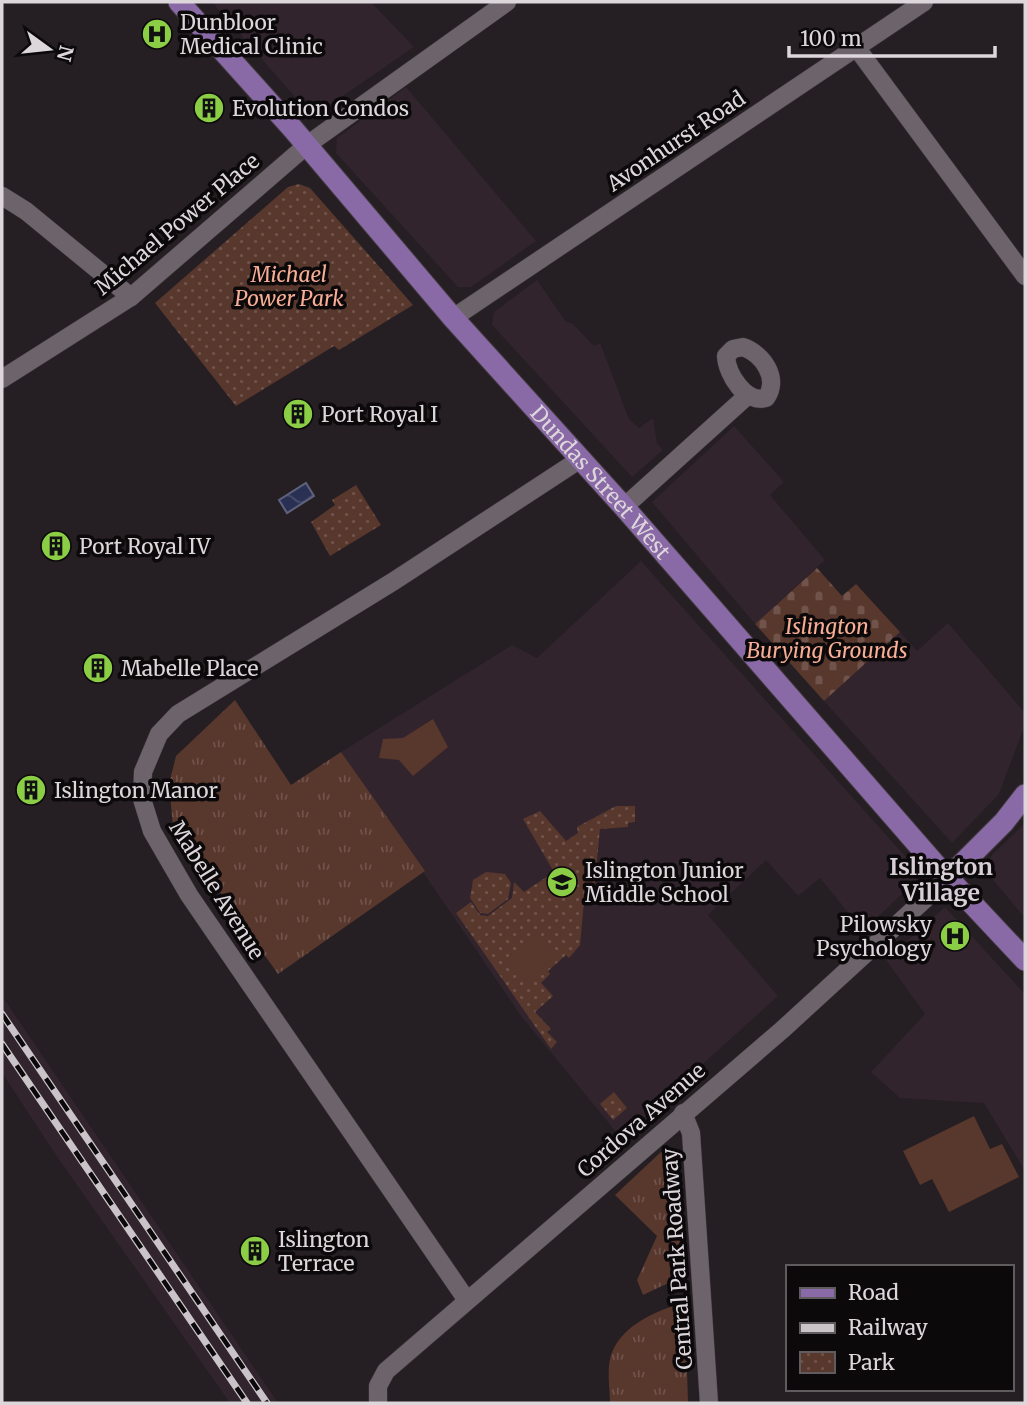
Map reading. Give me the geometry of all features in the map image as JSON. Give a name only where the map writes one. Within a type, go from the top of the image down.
[{"type":"main road","name":"Dundas Street West","points":[[179,2],[307,145],[453,318],[624,507],[948,878],[1025,960]]},
{"type":"main road","points":[[948,878],[1004,822],[1025,794]]},
{"type":"street","name":"Michael Power Place","points":[[2,379],[131,297],[307,145],[507,2]]},
{"type":"street","name":"Avonhurst Road","points":[[453,318],[924,2]]},
{"type":"street","points":[[856,47],[1025,276]]},
{"type":"street","points":[[2,196],[26,211],[131,297]]},
{"type":"street","points":[[624,507],[747,396]]},
{"type":"street","name":"Mabelle Avenue","points":[[466,1299],[189,895],[146,817],[142,779],[153,744],[178,714],[394,581],[579,460]]},
{"type":"street","name":"Cordova Avenue","points":[[378,1403],[378,1386],[386,1371],[466,1299],[866,956],[948,878]]},
{"type":"street","name":"Central Park Roadway","points":[[684,1113],[691,1133],[709,1403]]},
{"type":"shaded area","points":[[212,2],[371,2],[414,47],[318,113],[309,113]]},
{"type":"shaded area","points":[[406,87],[536,241],[471,287],[458,287],[336,153],[337,138]]},
{"type":"shaded area","points":[[537,280],[566,322],[572,323],[594,346],[600,343],[629,419],[639,428],[653,418],[657,443],[663,450],[632,477],[492,325],[494,312]]},
{"type":"shaded area","points":[[734,426],[784,482],[770,495],[825,560],[755,624],[652,502]]},
{"type":"shaded area","name":"Islington Junior Middle School","points":[[641,561],[922,875],[863,931],[820,878],[798,896],[766,860],[708,915],[778,996],[621,1138],[521,1016],[341,752],[512,645],[537,658]]},
{"type":"shaded area","points":[[948,623],[1025,713],[1025,724],[999,794],[952,843],[824,701],[900,632],[917,651]]},
{"type":"shaded area","points":[[1025,823],[1025,918],[983,868],[993,854]]},
{"type":"shaded area","points":[[945,907],[1025,994],[1025,1171],[984,1103],[900,1098],[871,1072],[925,1014],[886,960]]},
{"type":"shaded area","points":[[2,996],[278,1403],[230,1403],[56,1155],[2,1073]]},
{"type":"green space","name":"Michael Power Park","points":[[299,184],[310,188],[413,305],[339,350],[334,346],[236,406],[155,303],[288,187]]},
{"type":"green space","points":[[356,485],[381,525],[330,556],[311,522],[335,505],[332,500]]},
{"type":"green space","name":"Islington Burying Grounds","points":[[817,568],[842,596],[856,584],[900,632],[824,701],[755,624]]},
{"type":"green space","points":[[235,700],[291,785],[341,752],[425,871],[278,974],[173,826],[169,784],[176,756]]},
{"type":"green space","points":[[433,719],[448,747],[413,776],[399,760],[379,758],[383,739],[403,738]]},
{"type":"green space","points":[[616,806],[635,806],[635,822],[628,823],[628,827],[600,829],[594,890],[585,890],[580,945],[569,958],[566,955],[548,971],[550,974],[541,983],[553,996],[535,1012],[551,1029],[547,1032],[557,1042],[551,1049],[456,913],[471,902],[480,915],[488,916],[512,898],[514,882],[524,892],[554,872],[523,819],[540,811],[566,841],[578,833],[577,827]]},
{"type":"green space","points":[[486,872],[505,874],[511,883],[508,899],[488,914],[480,913],[470,898],[473,880]]},
{"type":"green space","points":[[538,932],[557,954],[526,981],[506,959]]},
{"type":"green space","points":[[614,1092],[627,1108],[613,1120],[600,1104]]},
{"type":"green space","points":[[974,1116],[990,1149],[1002,1144],[1019,1177],[949,1212],[932,1179],[920,1185],[903,1151]]},
{"type":"green space","points":[[671,1150],[677,1157],[683,1276],[643,1295],[637,1280],[657,1236],[615,1195],[661,1152]]},
{"type":"green space","points":[[685,1302],[688,1403],[610,1403],[609,1364],[614,1347],[621,1337],[651,1315]]},
{"type":"water","points":[[306,483],[314,496],[287,513],[279,500]]},
{"type":"railway","points":[[2,1014],[267,1403]]},
{"type":"railway","points":[[2,1044],[247,1403]]},
{"type":"place","name":"Dunbloor Medical Clinic","points":[[157,34]]},
{"type":"place","name":"Evolution Condos","points":[[209,108]]},
{"type":"place","name":"Port Royal I","points":[[298,414]]},
{"type":"place","name":"Port Royal IV","points":[[56,546]]},
{"type":"place","name":"Mabelle Place","points":[[98,668]]},
{"type":"place","name":"Islington Manor","points":[[31,790]]},
{"type":"place","name":"Islington Junior Middle School","points":[[562,882]]},
{"type":"place","name":"Pilowsky Psychology","points":[[955,936]]},
{"type":"place","name":"Islington Terrace","points":[[255,1251]]},
{"type":"district","name":"Islington Village","points":[[941,879]]}]
